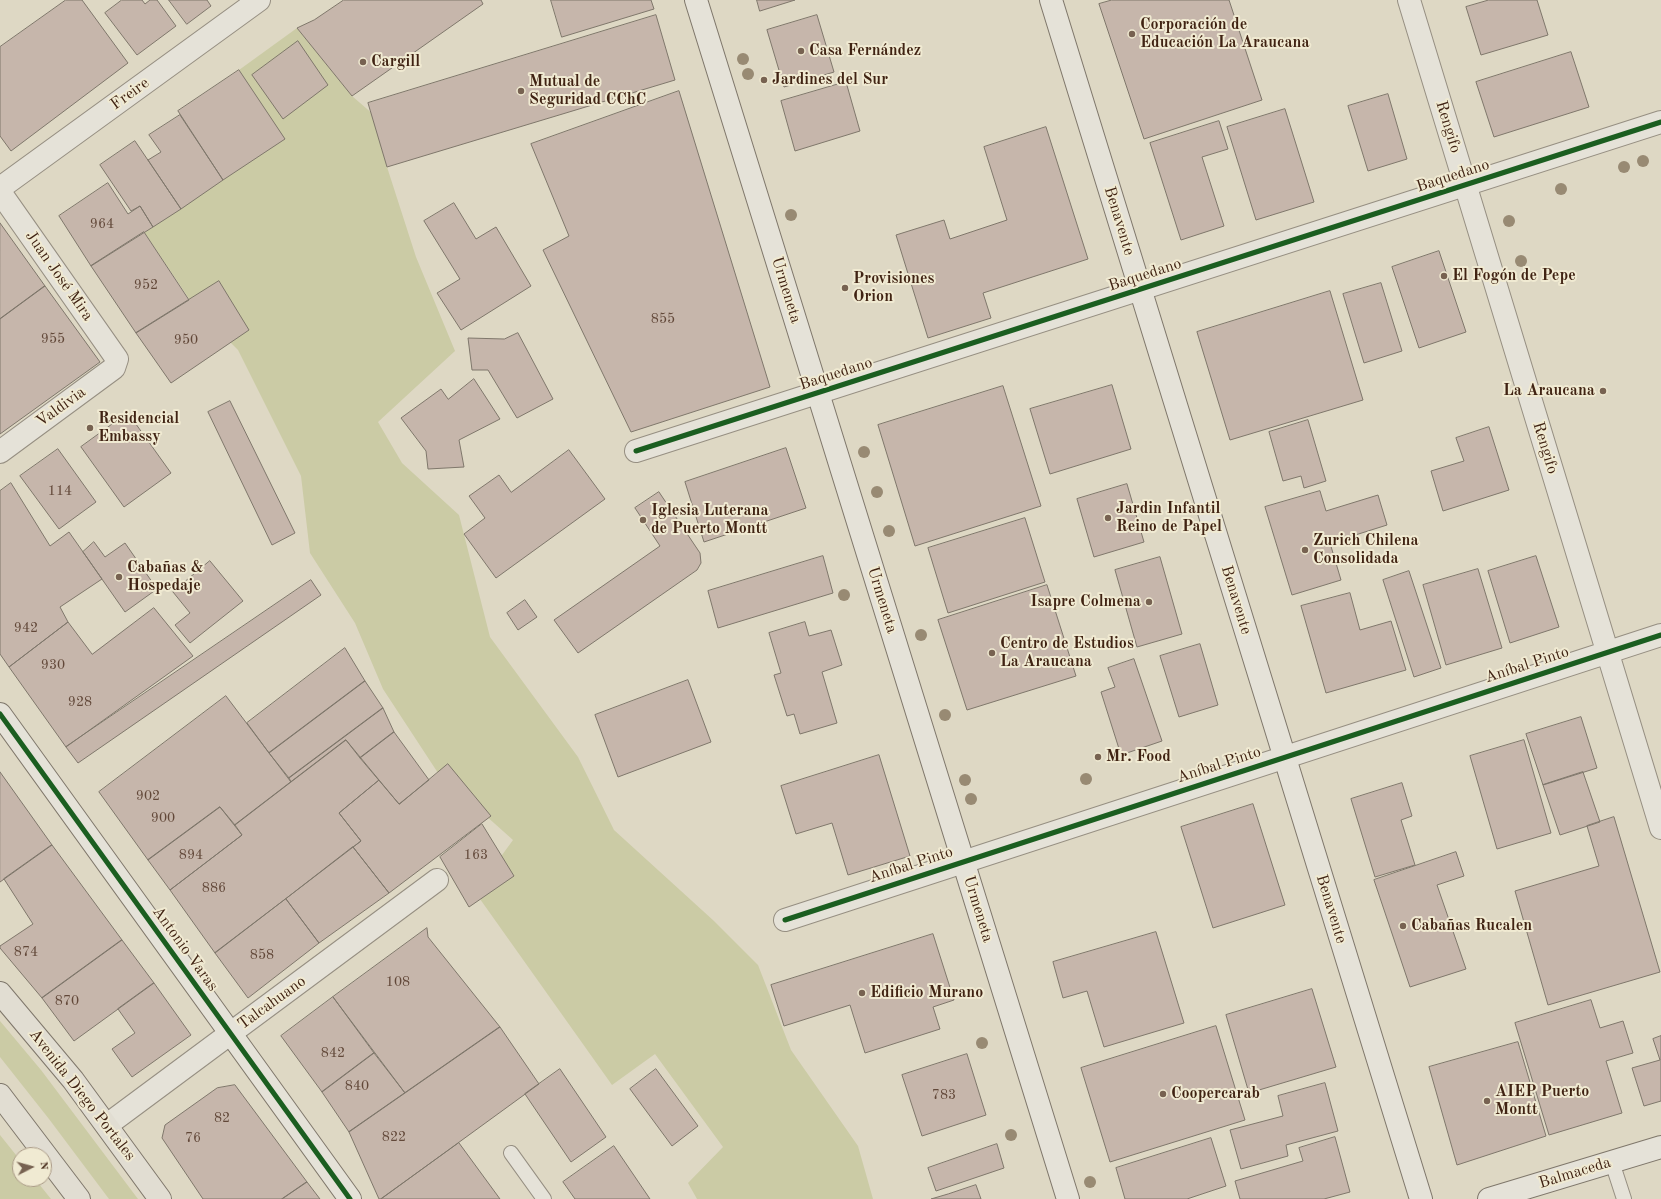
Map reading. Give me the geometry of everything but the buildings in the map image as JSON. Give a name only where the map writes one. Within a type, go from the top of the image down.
[{"type":"highway","name":"Avenida Diego Portales","points":[[0,993],[73,1080],[160,1199]]},
{"type":"highway","points":[[0,1095],[78,1199]]},
{"type":"street","name":"Freire","points":[[0,188],[260,0]]},
{"type":"street","name":"Urmeneta","points":[[696,0],[1068,1199]]},
{"type":"street","name":"Benavente","points":[[1051,0],[1421,1199]]},
{"type":"street","name":"Rengifo","points":[[1409,0],[1661,828]]},
{"type":"street","name":"Baquedano","points":[[636,451],[1661,122]]},
{"type":"street","name":"Juan José Mira","points":[[0,192],[117,359]]},
{"type":"street","name":"Valdivia","points":[[0,452],[114,368],[117,359]]},
{"type":"street","name":"Aníbal Pinto","points":[[785,920],[1661,635]]},
{"type":"street","name":"Antonio Varas","points":[[0,714],[350,1199]]},
{"type":"street","name":"Talcahuano","points":[[107,1125],[437,880]]},
{"type":"street","name":"Balmaceda","points":[[1490,1199],[1661,1147]]},
{"type":"lane","points":[[511,1153],[544,1199]]},
{"type":"lane","points":[[1612,1162],[1624,1199]]},
{"type":"green space","points":[[297,28],[352,96],[374,115],[387,167],[416,257],[455,351],[378,422],[402,463],[459,515],[490,637],[578,757],[614,830],[714,921],[758,965],[791,1050],[858,1146],[873,1199],[697,1199],[688,1183],[723,1147],[655,1054],[612,1085],[475,892],[513,840],[438,773],[383,689],[355,623],[310,553],[301,476],[238,350],[194,306],[144,232],[284,139],[239,70]]},
{"type":"green space","points":[[0,1021],[41,1070],[138,1199],[109,1199],[0,1057]]},
{"type":"green space","points":[[0,1135],[12,1150],[12,1187],[41,1187],[51,1199],[0,1199]]},
{"type":"cycle path","points":[[636,451],[1661,122]]},
{"type":"cycle path","points":[[785,920],[1661,635]]},
{"type":"cycle path","points":[[0,714],[350,1199]]},
{"type":"place","name":"Corporación de Educación La Araucana","points":[[1132,34]]},
{"type":"place","name":"Casa Fernández","points":[[801,51]]},
{"type":"place","name":"Cargill","points":[[363,62]]},
{"type":"place","name":"Jardines del Sur","points":[[764,80]]},
{"type":"place","name":"Mutual de Seguridad CChC","points":[[521,91]]},
{"type":"place","name":"El Fogón de Pepe","points":[[1444,276]]},
{"type":"place","name":"Provisiones Orion","points":[[845,288]]},
{"type":"place","name":"La Araucana","points":[[1603,391]]},
{"type":"place","name":"Residencial Embassy","points":[[90,428]]},
{"type":"place","name":"Jardin Infantil Reino de Papel","points":[[1108,518]]},
{"type":"place","name":"Iglesia Luterana de Puerto Montt","points":[[643,520]]},
{"type":"place","name":"Zurich Chilena Consolidada","points":[[1305,550]]},
{"type":"place","name":"Cabañas & Hospedaje","points":[[119,577]]},
{"type":"place","name":"Isapre Colmena","points":[[1149,602]]},
{"type":"place","name":"Centro de Estudios La Araucana","points":[[992,653]]},
{"type":"place","name":"Mr. Food","points":[[1098,757]]},
{"type":"place","name":"Cabañas Rucalen","points":[[1403,926]]},
{"type":"place","name":"Edificio Murano","points":[[862,993]]},
{"type":"place","name":"Coopercarab","points":[[1163,1094]]},
{"type":"place","name":"AIEP Puerto Montt","points":[[1487,1101]]}]
